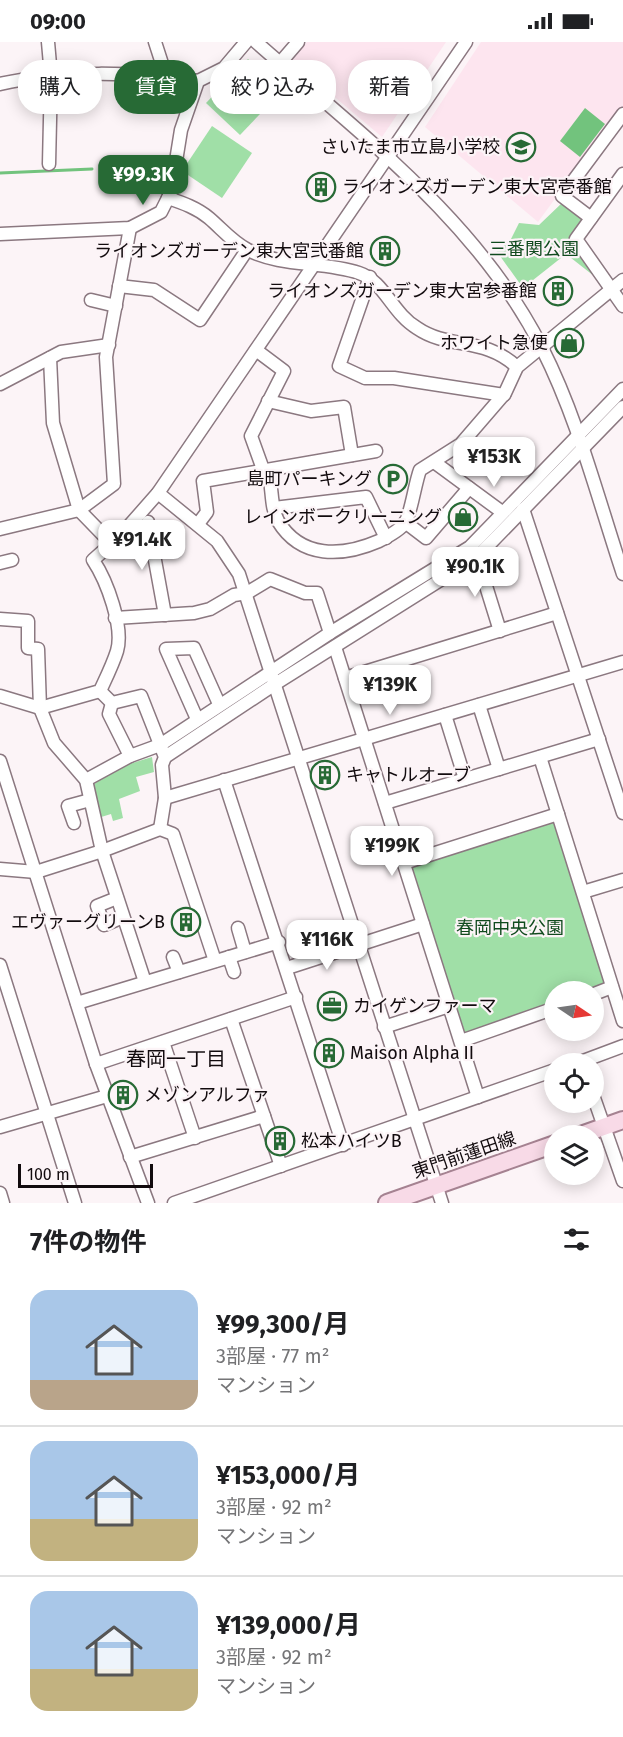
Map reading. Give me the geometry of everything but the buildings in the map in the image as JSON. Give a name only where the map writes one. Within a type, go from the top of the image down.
[{"type":"main road","points":[[604,1126],[623,1120]]},
{"type":"main road","name":"東門前蓮田線","points":[[387,1203],[544,1148]]},
{"type":"street","points":[[48,42],[50,60]]},
{"type":"street","points":[[155,42],[161,60]]},
{"type":"street","points":[[198,81],[224,68],[246,42]]},
{"type":"street","points":[[256,42],[277,60]]},
{"type":"street","points":[[283,60],[298,42]]},
{"type":"street","points":[[100,691],[118,649],[115,618],[107,586],[93,560],[112,544],[158,493],[466,42]]},
{"type":"street","points":[[0,84],[18,81]]},
{"type":"street","points":[[336,113],[434,199],[489,264],[543,348],[578,436],[623,574]]},
{"type":"street","points":[[49,164],[50,114]]},
{"type":"street","points":[[0,234],[130,228],[160,212],[168,198],[181,130],[187,114]]},
{"type":"street","points":[[591,218],[562,196],[623,114]]},
{"type":"street","points":[[623,174],[576,239],[623,306]]},
{"type":"street","points":[[168,198],[189,205],[247,250],[312,266],[335,267],[370,277],[398,315],[418,330],[496,350],[517,367]]},
{"type":"street","points":[[0,529],[79,510],[114,484],[106,357],[130,228]]},
{"type":"street","points":[[119,286],[154,290],[200,320],[247,250]]},
{"type":"street","points":[[370,277],[339,366],[365,378],[394,378],[504,394]]},
{"type":"street","points":[[256,350],[284,371],[251,436],[266,472],[276,518],[296,541],[324,552],[346,552],[386,538],[405,522],[420,470],[461,444],[504,394],[517,367],[543,348],[623,280]]},
{"type":"street","points":[[91,300],[116,306]]},
{"type":"street","points":[[0,384],[61,352],[109,345]]},
{"type":"street","points":[[50,358],[53,423],[79,510],[112,544]]},
{"type":"street","points":[[86,780],[130,756],[160,745],[270,671],[470,547],[623,389]]},
{"type":"street","points":[[268,401],[310,411],[344,407],[352,455]]},
{"type":"street","points":[[160,829],[165,798],[162,765],[165,757],[477,556],[623,407]]},
{"type":"street","points":[[198,524],[207,512],[203,481],[266,472],[376,450]]},
{"type":"street","points":[[434,462],[502,512]]},
{"type":"street","points":[[405,522],[426,538],[469,488]]},
{"type":"street","points":[[158,493],[224,548],[247,593],[297,759],[442,1203]]},
{"type":"street","points":[[274,508],[366,497],[386,538]]},
{"type":"street","points":[[523,509],[623,813]]},
{"type":"street","points":[[148,522],[165,615]]},
{"type":"street","points":[[477,556],[500,631]]},
{"type":"street","points":[[115,618],[194,613],[210,609],[234,595],[247,593],[270,579],[305,593],[317,593],[330,633]]},
{"type":"street","points":[[345,678],[557,613]]},
{"type":"street","points":[[0,619],[28,621],[27,648],[38,649],[40,708],[54,743],[86,780],[102,852],[145,982]]},
{"type":"street","points":[[335,647],[478,1098]]},
{"type":"street","points":[[197,719],[166,649],[194,648],[219,704]]},
{"type":"street","points":[[165,798],[623,662]]},
{"type":"street","points":[[100,691],[112,703]]},
{"type":"street","points":[[0,696],[40,708],[100,691]]},
{"type":"street","points":[[112,703],[141,696],[165,757]]},
{"type":"street","points":[[112,703],[109,714],[130,756]]},
{"type":"street","points":[[479,705],[499,769]]},
{"type":"street","points":[[445,715],[465,779]]},
{"type":"street","points":[[385,803],[599,739]]},
{"type":"street","points":[[540,757],[623,1021]]},
{"type":"street","points":[[0,761],[96,1064],[148,1203]]},
{"type":"street","points":[[224,780],[279,942],[343,1145]]},
{"type":"street","points":[[74,823],[68,806],[90,800]]},
{"type":"street","points":[[404,863],[558,814]]},
{"type":"street","points":[[0,869],[36,872],[102,852],[160,829],[173,834],[215,961]]},
{"type":"street","points":[[583,892],[623,880]]},
{"type":"street","points":[[117,898],[97,906],[104,925],[123,917]]},
{"type":"street","points":[[287,968],[423,924]]},
{"type":"street","points":[[238,928],[245,952]]},
{"type":"street","points":[[77,1003],[279,942]]},
{"type":"street","points":[[173,957],[179,972]]},
{"type":"street","points":[[229,957],[234,972]]},
{"type":"street","points":[[0,965],[75,1203]]},
{"type":"street","points":[[604,990],[612,987]]},
{"type":"street","points":[[96,1064],[296,997]]},
{"type":"street","points":[[384,1027],[449,1006]]},
{"type":"street","points":[[460,1041],[544,1012]]},
{"type":"street","points":[[231,1019],[281,1166]]},
{"type":"street","points":[[162,1042],[195,1138]]},
{"type":"street","points":[[604,1054],[623,1046]]},
{"type":"street","points":[[174,1203],[544,1074]]},
{"type":"street","points":[[0,1128],[107,1096]]},
{"type":"street","points":[[129,1157],[264,1116]]},
{"type":"street","points":[[604,1126],[623,1181]]},
{"type":"shaded area","points":[[307,42],[446,42],[432,63],[432,60],[348,60],[348,108],[336,98],[336,60],[293,60]]},
{"type":"shaded area","name":"さいたま市立島小学校","points":[[481,42],[623,42],[623,106],[538,222],[425,127]]},
{"type":"shaded area","points":[[585,108],[605,124],[580,157],[560,141]]},
{"type":"shaded area","points":[[355,114],[397,114],[382,137]]},
{"type":"green space","points":[[218,114],[260,114],[240,135]]},
{"type":"green space","points":[[212,126],[252,153],[222,198],[182,171]]},
{"type":"green space","name":"三番関公園","points":[[563,202],[583,221],[572,238],[597,275],[594,276],[566,254],[523,288],[495,249],[511,239],[519,223],[539,225]]},
{"type":"green space","points":[[152,757],[154,772],[136,777],[140,791],[119,799],[123,818],[113,821],[111,814],[98,818],[93,785],[116,768]]},
{"type":"green space","name":"春岡中央公園","points":[[554,820],[605,983],[604,981],[544,981],[544,1005],[465,1033],[411,865]]},
{"type":"waterway","points":[[0,173],[92,169]]},
{"type":"waterway","points":[[106,169],[166,169]]},
{"type":"waterway","points":[[617,405],[623,398]]},
{"type":"waterway","points":[[520,504],[551,472]]},
{"type":"waterway","points":[[281,672],[390,604]]},
{"type":"place","name":"さいたま市立島小学校","points":[[521,147]]},
{"type":"place","name":"ライオンズガーデン東大宮壱番館","points":[[321,187]]},
{"type":"place","name":"ライオンズガーデン東大宮弐番館","points":[[385,251]]},
{"type":"place","name":"ライオンズガーデン東大宮参番館","points":[[558,291]]},
{"type":"place","name":"ホワイト急便","points":[[569,343]]},
{"type":"place","name":"島町パーキング","points":[[393,479]]},
{"type":"place","name":"レインボークリーニング","points":[[463,517]]},
{"type":"place","name":"キャトルオーブ","points":[[325,775]]},
{"type":"place","name":"エヴァーグリーンB","points":[[186,922]]},
{"type":"place","name":"カイゲンファーマ","points":[[332,1006]]},
{"type":"place","name":"Maison AlphaⅡ","points":[[329,1053]]},
{"type":"place","name":"メゾンアルファ","points":[[123,1095]]},
{"type":"place","name":"松本ハイツB","points":[[280,1141]]},
{"type":"district","name":"春岡一丁目","points":[[176,1059]]}]
